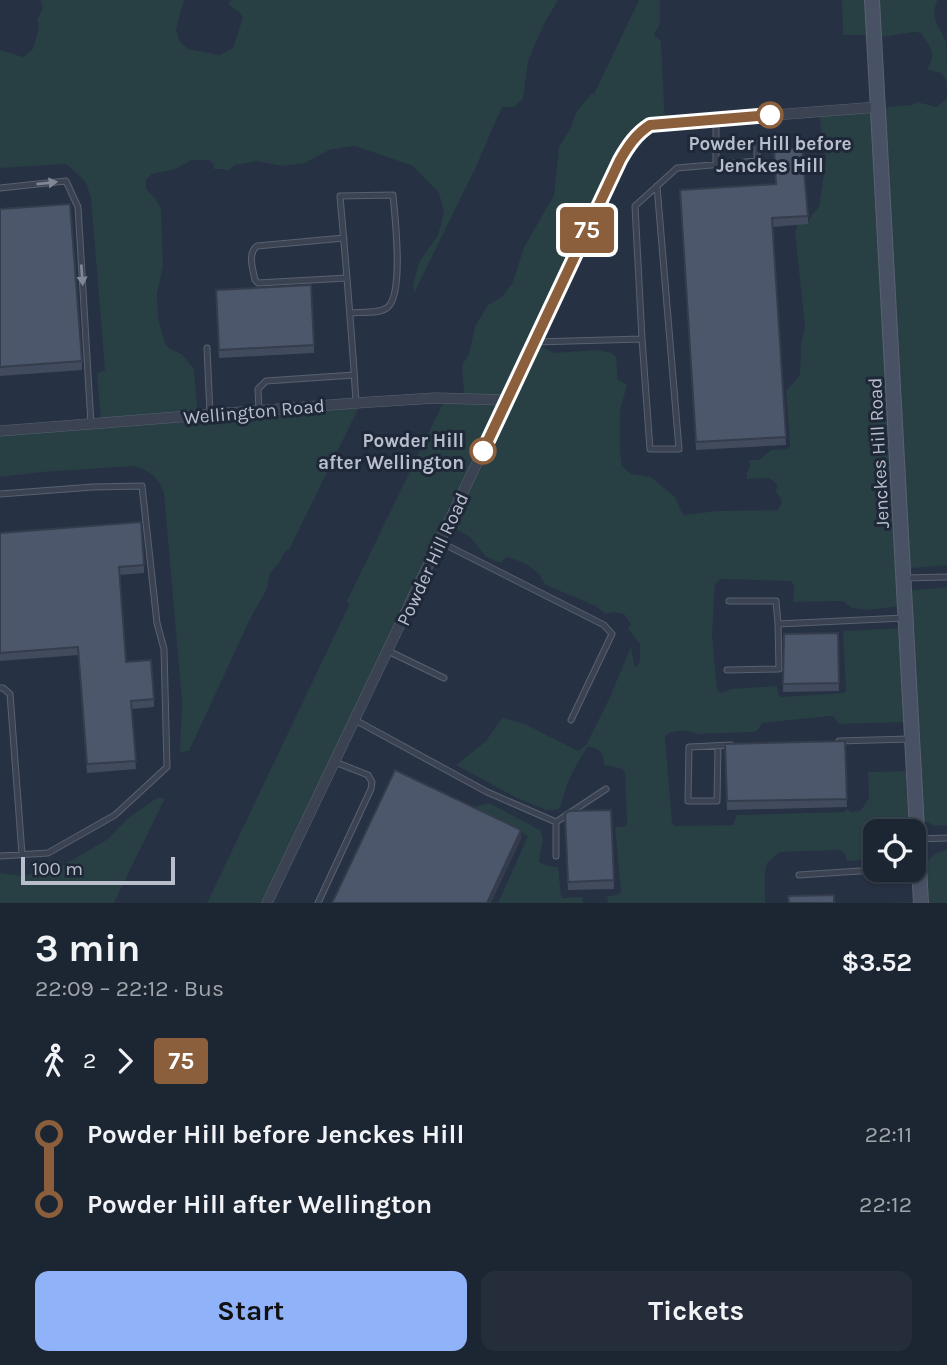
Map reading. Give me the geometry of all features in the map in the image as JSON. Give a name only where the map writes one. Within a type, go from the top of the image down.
[{"type":"main road","name":"Jenckes Hill Road","points":[[872,0],[917,819]]},
{"type":"main road","name":"Jenckes Hill Road","points":[[918,882],[921,903]]},
{"type":"street","name":"Powder Hill Road","points":[[267,903],[620,160],[631,142],[650,125],[878,107]]},
{"type":"street","name":"Wellington Road","points":[[0,431],[356,402],[435,398],[508,400]]},
{"type":"lane","points":[[716,119],[716,165]]},
{"type":"lane","points":[[657,186],[679,449],[650,449],[635,206],[657,186],[677,168],[757,161],[757,144],[716,146]]},
{"type":"lane","points":[[0,188],[66,181],[78,207],[91,424]]},
{"type":"lane","points":[[351,313],[381,311],[387,308],[393,297],[398,264],[393,195],[340,196],[356,402]]},
{"type":"lane","points":[[344,238],[257,246],[251,254],[255,280],[258,283],[347,278]]},
{"type":"lane","points":[[534,342],[642,339]]},
{"type":"lane","points":[[206,348],[210,414]]},
{"type":"lane","points":[[259,411],[258,389],[266,382],[355,375]]},
{"type":"lane","points":[[0,494],[142,486],[157,623],[164,649],[167,767],[115,815],[48,853],[0,856]]},
{"type":"lane","points":[[440,542],[604,625],[612,634],[571,720]]},
{"type":"lane","points":[[904,578],[947,577]]},
{"type":"lane","points":[[727,670],[779,669],[776,601],[729,601]]},
{"type":"lane","points":[[778,624],[906,618]]},
{"type":"lane","points":[[388,650],[444,678]]},
{"type":"lane","points":[[0,688],[10,694],[22,854]]},
{"type":"lane","points":[[355,720],[487,792],[556,822]]},
{"type":"lane","points":[[829,742],[913,739]]},
{"type":"lane","points":[[718,746],[717,801],[688,801],[689,747],[732,745]]},
{"type":"lane","points":[[318,903],[372,782],[368,775],[335,762]]},
{"type":"lane","points":[[556,822],[606,789]]},
{"type":"lane","points":[[556,822],[556,856]]},
{"type":"lane","points":[[926,839],[947,838]]},
{"type":"lane","points":[[799,875],[863,871]]},
{"type":"green space","points":[[40,0],[184,0],[176,30],[180,42],[188,49],[220,55],[233,48],[243,18],[228,4],[232,0],[558,0],[528,61],[523,99],[514,107],[502,107],[475,169],[414,293],[413,285],[419,262],[438,235],[444,212],[439,193],[413,166],[355,146],[329,150],[305,163],[282,166],[257,161],[235,165],[228,171],[214,169],[209,160],[192,160],[175,169],[152,174],[146,180],[146,189],[161,209],[163,266],[157,294],[158,318],[165,343],[170,349],[182,354],[194,369],[198,416],[360,405],[289,550],[286,550],[270,573],[267,589],[251,617],[189,751],[180,752],[182,701],[164,494],[157,480],[150,473],[135,466],[0,477],[0,432],[101,423],[97,374],[105,370],[91,199],[86,182],[66,164],[0,168],[0,50],[23,57],[33,49],[39,28],[37,20],[43,8]]},
{"type":"green space","points":[[639,0],[660,0],[660,24],[654,35],[661,41],[665,124],[651,126],[618,163],[535,343],[554,353],[596,350],[612,353],[616,357],[618,380],[627,385],[620,411],[622,466],[631,474],[651,477],[675,497],[685,515],[717,511],[778,510],[782,502],[776,492],[777,484],[769,478],[747,479],[747,472],[749,460],[759,460],[771,450],[788,449],[790,446],[786,391],[800,375],[801,343],[805,327],[795,233],[798,223],[808,222],[819,207],[826,148],[822,141],[819,113],[912,105],[917,102],[936,107],[946,100],[947,94],[947,565],[902,569],[904,591],[947,587],[947,825],[935,826],[916,816],[916,819],[863,819],[863,860],[847,861],[841,850],[780,852],[767,863],[765,903],[608,903],[607,896],[621,892],[615,827],[624,827],[627,824],[625,773],[622,769],[604,765],[600,752],[588,747],[571,776],[560,808],[546,810],[517,798],[456,765],[486,741],[502,718],[525,724],[578,751],[586,745],[631,647],[635,668],[640,662],[640,644],[628,629],[631,624],[624,614],[606,614],[595,606],[544,584],[539,574],[517,560],[506,557],[501,563],[486,557],[470,537],[449,525],[267,903],[207,903],[349,605],[347,601],[444,401],[443,397],[464,393],[462,365],[469,354],[475,326],[488,305],[503,296],[513,282],[524,247],[554,195],[559,147],[577,111],[591,94],[594,94]],"holes":[[[721,579],[791,581],[794,585],[793,602],[843,601],[852,608],[867,610],[902,606],[904,628],[843,631],[846,691],[843,693],[781,697],[777,686],[731,689],[720,693],[717,689],[712,635],[715,584]],[[833,716],[839,724],[908,722],[912,771],[868,772],[869,798],[861,810],[852,812],[847,809],[844,812],[737,815],[733,825],[675,826],[672,823],[665,736],[680,731],[696,734],[754,732],[762,723]]]},
{"type":"green space","points":[[842,0],[938,0],[934,12],[946,42],[947,82],[941,73],[927,69],[932,54],[921,33],[875,38],[873,35],[843,35]]},
{"type":"green space","points":[[157,798],[165,798],[114,903],[0,903],[0,873],[22,876],[60,867],[108,839],[127,819]]},
{"type":"green space","points":[[489,803],[540,830],[543,838],[539,862],[558,867],[563,898],[582,897],[583,903],[498,903],[528,836],[473,807]]},
{"type":"green space","points":[[947,849],[947,903],[883,903],[920,902],[919,882],[926,882],[926,862],[935,854]]},
{"type":"building","points":[[802,148],[808,216],[772,218],[786,437],[696,442],[680,190],[776,184],[774,150]]},
{"type":"building","points":[[70,204],[82,361],[0,367],[0,209]]},
{"type":"building","points":[[311,285],[314,345],[219,350],[216,290]]},
{"type":"building","points":[[141,522],[144,565],[119,567],[126,662],[151,660],[154,699],[131,701],[136,761],[87,764],[78,647],[0,653],[0,533]]},
{"type":"building","points":[[838,633],[839,683],[783,684],[784,634]]},
{"type":"building","points":[[845,741],[847,799],[727,801],[725,744]]},
{"type":"building","points":[[395,770],[521,830],[487,903],[332,903]]},
{"type":"building","points":[[611,810],[614,880],[568,882],[565,814],[569,811]]},
{"type":"building","points":[[834,895],[834,903],[789,903],[788,896]]},
{"type":"bus line","name":"75","points":[[483,451],[620,160],[631,142],[650,125],[770,115]]},
{"type":"place","name":"Powder Hill before Jenckes Hill","points":[[770,115]]},
{"type":"place","name":"Powder Hill after Wellington","points":[[483,451]]}]
